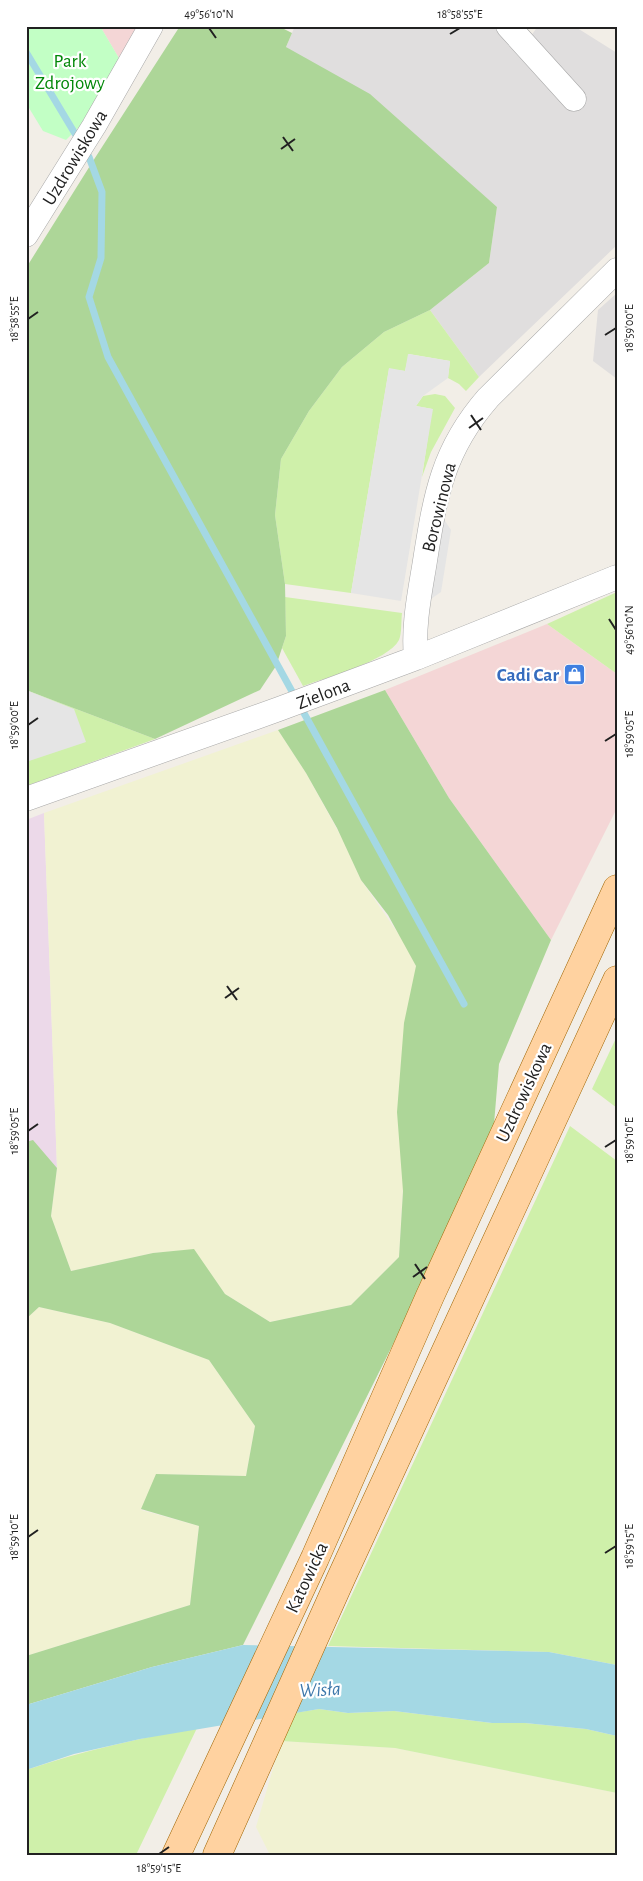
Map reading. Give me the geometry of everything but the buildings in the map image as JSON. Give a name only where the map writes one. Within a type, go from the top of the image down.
[{"type":"main road","name":"Uzdrowiskowa","points":[[430,1296],[617,889]]},
{"type":"main road","name":"Uzdrowiskowa","points":[[465,1310],[617,980]]},
{"type":"main road","name":"Katowicka","points":[[176,1855],[315,1558],[430,1296]]},
{"type":"main road","name":"Katowicka","points":[[216,1855],[465,1310]]},
{"type":"street","name":"Uzdrowiskowa","points":[[26,235],[94,126],[151,26]]},
{"type":"street","points":[[508,26],[574,99]]},
{"type":"street","name":"Borowinowa","points":[[416,658],[416,616],[434,505],[440,480],[456,444],[472,418],[488,398],[617,270]]},
{"type":"street","name":"Zielona","points":[[26,800],[416,658],[617,577]]},
{"type":"shaded area","points":[[100,26],[145,26],[123,65]]},
{"type":"shaded area","points":[[295,26],[495,26],[521,50],[538,26],[574,26],[617,53],[617,245],[479,377],[430,310],[489,263],[497,207],[431,150],[286,47]]},
{"type":"shaded area","points":[[617,293],[617,379],[593,361],[598,310]]},
{"type":"shaded area","points":[[408,354],[450,361],[448,378],[423,396],[416,406],[433,409],[401,601],[351,593],[389,368],[405,371]]},
{"type":"shaded area","points":[[443,518],[451,530],[441,592],[428,601]]},
{"type":"shaded area","points":[[547,624],[617,674],[617,808],[551,940],[449,798],[385,690]]},
{"type":"shaded area","points":[[26,690],[74,709],[86,742],[26,762]]},
{"type":"shaded area","points":[[44,813],[57,1168],[33,1141],[26,1142],[26,820]]},
{"type":"green space","name":"Park Zdrojowy","points":[[26,26],[100,26],[123,65],[94,112],[66,140],[43,131],[26,103]]},
{"type":"green space","points":[[180,26],[278,26],[292,33],[286,47],[370,94],[497,207],[489,263],[430,310],[384,332],[342,367],[309,411],[281,459],[275,515],[285,584],[286,636],[276,666],[260,690],[155,739],[26,690],[26,268]]},
{"type":"green space","points":[[430,310],[479,377],[466,391],[459,384],[448,378],[450,361],[409,354],[405,371],[389,369],[351,593],[285,584],[275,515],[281,459],[309,411],[342,367],[384,332]]},
{"type":"green space","points":[[435,394],[445,396],[455,408],[431,452],[422,477],[432,409],[416,406],[423,396]]},
{"type":"green space","points":[[617,592],[617,674],[547,624]]},
{"type":"green space","points":[[285,597],[402,613],[399,640],[393,648],[370,662],[303,686],[282,648],[286,636]]},
{"type":"green space","points":[[26,690],[155,739],[26,786]]},
{"type":"green space","points":[[385,690],[449,798],[551,940],[499,1064],[494,1124],[470,1182],[414,1302],[243,1645],[152,1667],[26,1705],[26,1656],[190,1605],[199,1526],[141,1509],[156,1474],[246,1476],[255,1426],[209,1360],[110,1323],[39,1307],[26,1319],[26,1142],[33,1140],[57,1168],[51,1216],[71,1271],[153,1253],[194,1249],[225,1294],[270,1322],[351,1305],[399,1257],[403,1191],[397,1112],[404,1023],[416,966],[388,915],[361,880],[337,828],[306,773],[278,730]]},
{"type":"green space","points":[[278,730],[306,773],[343,840],[361,880],[402,939],[416,966],[399,1257],[351,1305],[270,1322],[225,1294],[193,1250],[153,1253],[71,1271],[51,1216],[57,1168],[44,813]]},
{"type":"green space","points":[[617,1036],[617,1108],[592,1089]]},
{"type":"green space","points":[[570,1126],[617,1161],[617,1665],[549,1652],[328,1646]]},
{"type":"green space","points":[[39,1307],[110,1323],[209,1360],[255,1426],[246,1476],[157,1474],[141,1510],[199,1526],[190,1605],[26,1656],[26,1319]]},
{"type":"green space","points":[[319,1709],[348,1713],[394,1711],[492,1723],[525,1723],[586,1729],[617,1736],[617,1793],[395,1748],[281,1741],[294,1713]]},
{"type":"green space","points":[[197,1728],[136,1855],[26,1855],[26,1770],[111,1746]]},
{"type":"green space","points":[[281,1741],[395,1748],[617,1793],[617,1855],[270,1855],[256,1827]]},
{"type":"water","name":"Wisła","points":[[243,1645],[549,1652],[617,1665],[617,1736],[586,1729],[525,1723],[492,1723],[394,1711],[348,1713],[319,1709],[140,1739],[74,1754],[26,1770],[26,1705],[152,1667]]},
{"type":"waterway","points":[[26,52],[89,157],[102,192],[101,258],[89,297],[108,357],[464,1004]]},
{"type":"place","name":"Cadi Car","points":[[575,674]]}]
